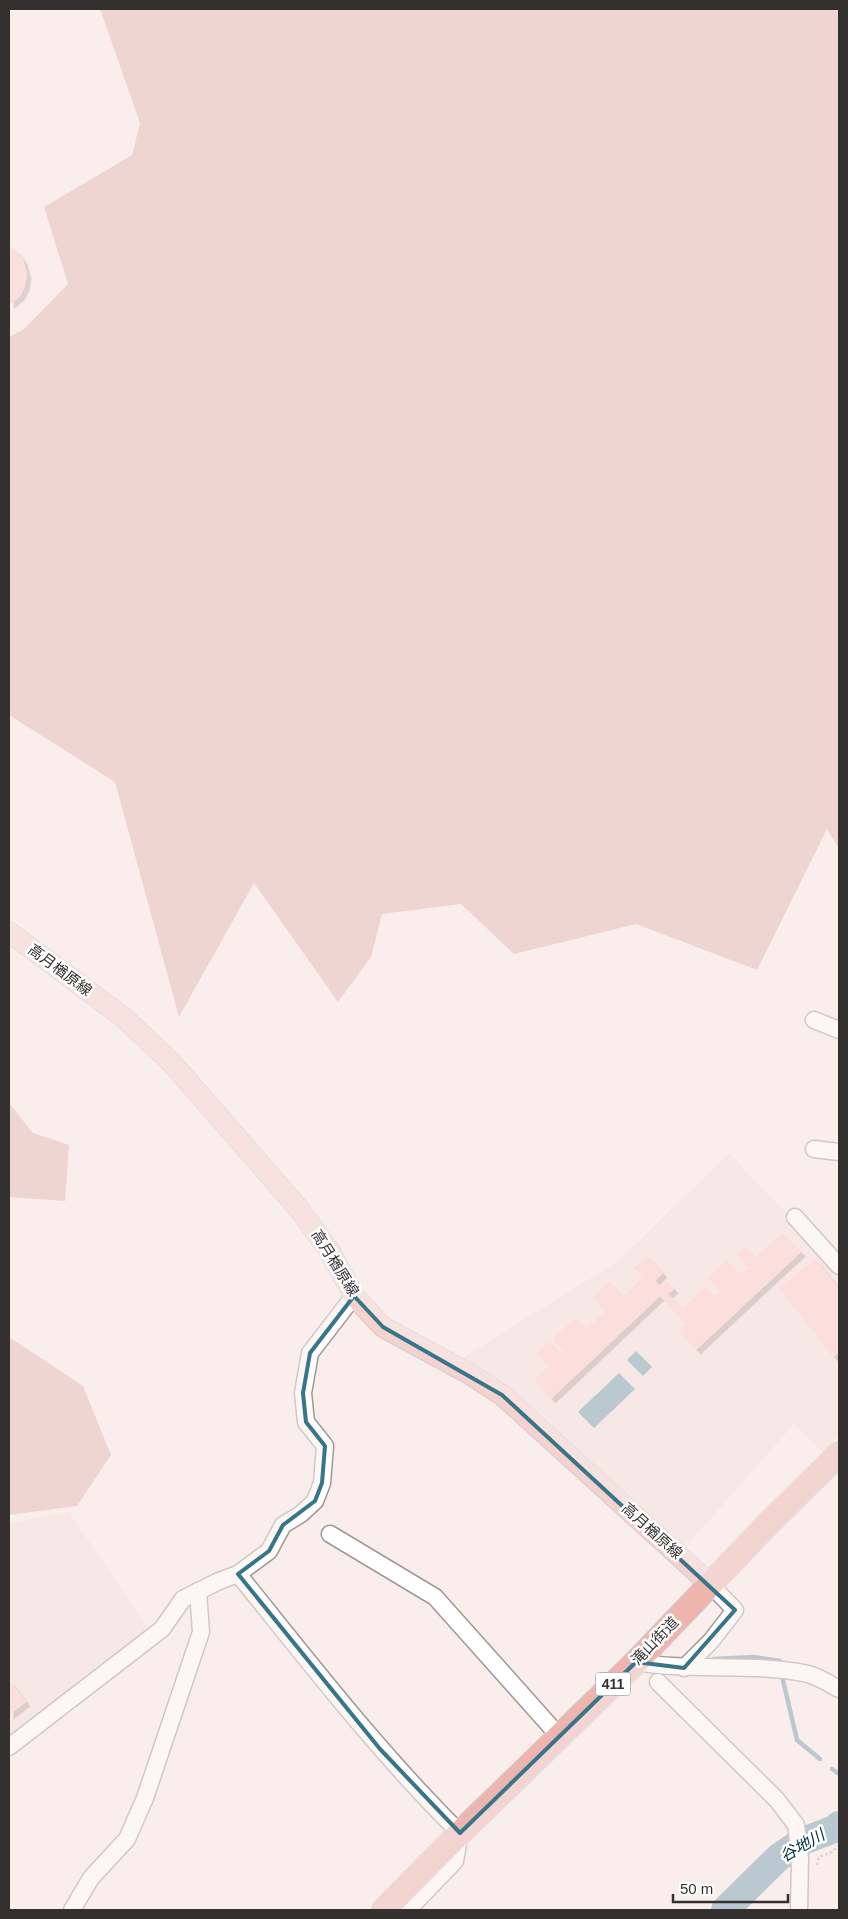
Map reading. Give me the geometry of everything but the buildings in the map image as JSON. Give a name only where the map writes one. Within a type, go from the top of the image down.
[{"type":"highway","name":"滝山街道","points":[[384,1910],[460,1833],[636,1662],[710,1584],[839,1454]]},
{"type":"main road","name":"高月楢原線","points":[[9,932],[123,1017],[171,1062],[299,1209],[329,1250],[354,1296],[383,1326],[468,1373],[502,1395],[710,1584]]},
{"type":"street","points":[[814,1020],[839,1030]]},
{"type":"street","points":[[814,1149],[839,1152]]},
{"type":"street","points":[[795,1217],[839,1266]]},
{"type":"street","points":[[9,1747],[162,1629],[183,1599],[238,1574],[270,1551],[283,1525],[301,1514],[315,1501],[322,1483],[325,1446],[306,1422],[303,1393],[310,1352],[354,1296]]},
{"type":"street","points":[[330,1534],[435,1597],[559,1736]]},
{"type":"street","points":[[238,1574],[380,1749],[420,1794],[460,1833],[455,1861],[408,1910]]},
{"type":"street","points":[[684,1668],[711,1641],[736,1610],[710,1584]]},
{"type":"street","points":[[72,1910],[91,1878],[127,1839],[145,1798],[201,1632],[198,1591]]},
{"type":"street","points":[[636,1662],[684,1668],[758,1668],[810,1674],[839,1689]]},
{"type":"street","points":[[658,1682],[777,1800],[796,1825],[800,1858],[799,1910]]},
{"type":"path","points":[[818,1857],[832,1852],[839,1846]]},
{"type":"highlighted area","points":[[354,1296],[383,1327],[502,1395],[735,1610],[684,1668],[636,1662],[460,1833],[380,1749],[238,1574],[269,1551],[283,1525],[315,1501],[322,1483],[325,1446],[306,1422],[303,1393],[310,1353]]},
{"type":"shaded area","points":[[100,9],[839,9],[839,849],[827,829],[757,970],[636,924],[514,954],[461,904],[382,914],[371,957],[338,1002],[254,883],[179,1017],[115,782],[9,715],[9,337],[23,330],[68,284],[44,207],[132,155],[140,123]]},
{"type":"shaded area","points":[[9,1103],[33,1133],[69,1145],[65,1201],[9,1197]]},
{"type":"shaded area","points":[[729,1153],[783,1210],[795,1217],[839,1266],[839,1431],[828,1457],[794,1424],[682,1551],[460,1359],[617,1262]]},
{"type":"shaded area","points":[[9,1337],[83,1386],[111,1455],[77,1506],[9,1515]]},
{"type":"shaded area","points":[[69,1512],[153,1635],[9,1747],[9,1523]]},
{"type":"water","points":[[636,1351],[652,1367],[643,1376],[627,1360]]},
{"type":"water","points":[[619,1373],[635,1389],[594,1428],[578,1412]]},
{"type":"waterway","points":[[714,1659],[754,1657],[780,1661]]},
{"type":"waterway","points":[[782,1676],[797,1740],[820,1759]]},
{"type":"waterway","points":[[832,1769],[839,1774]]},
{"type":"waterway","name":"谷地川","points":[[725,1910],[779,1857],[803,1841],[837,1828],[839,1825]]}]
